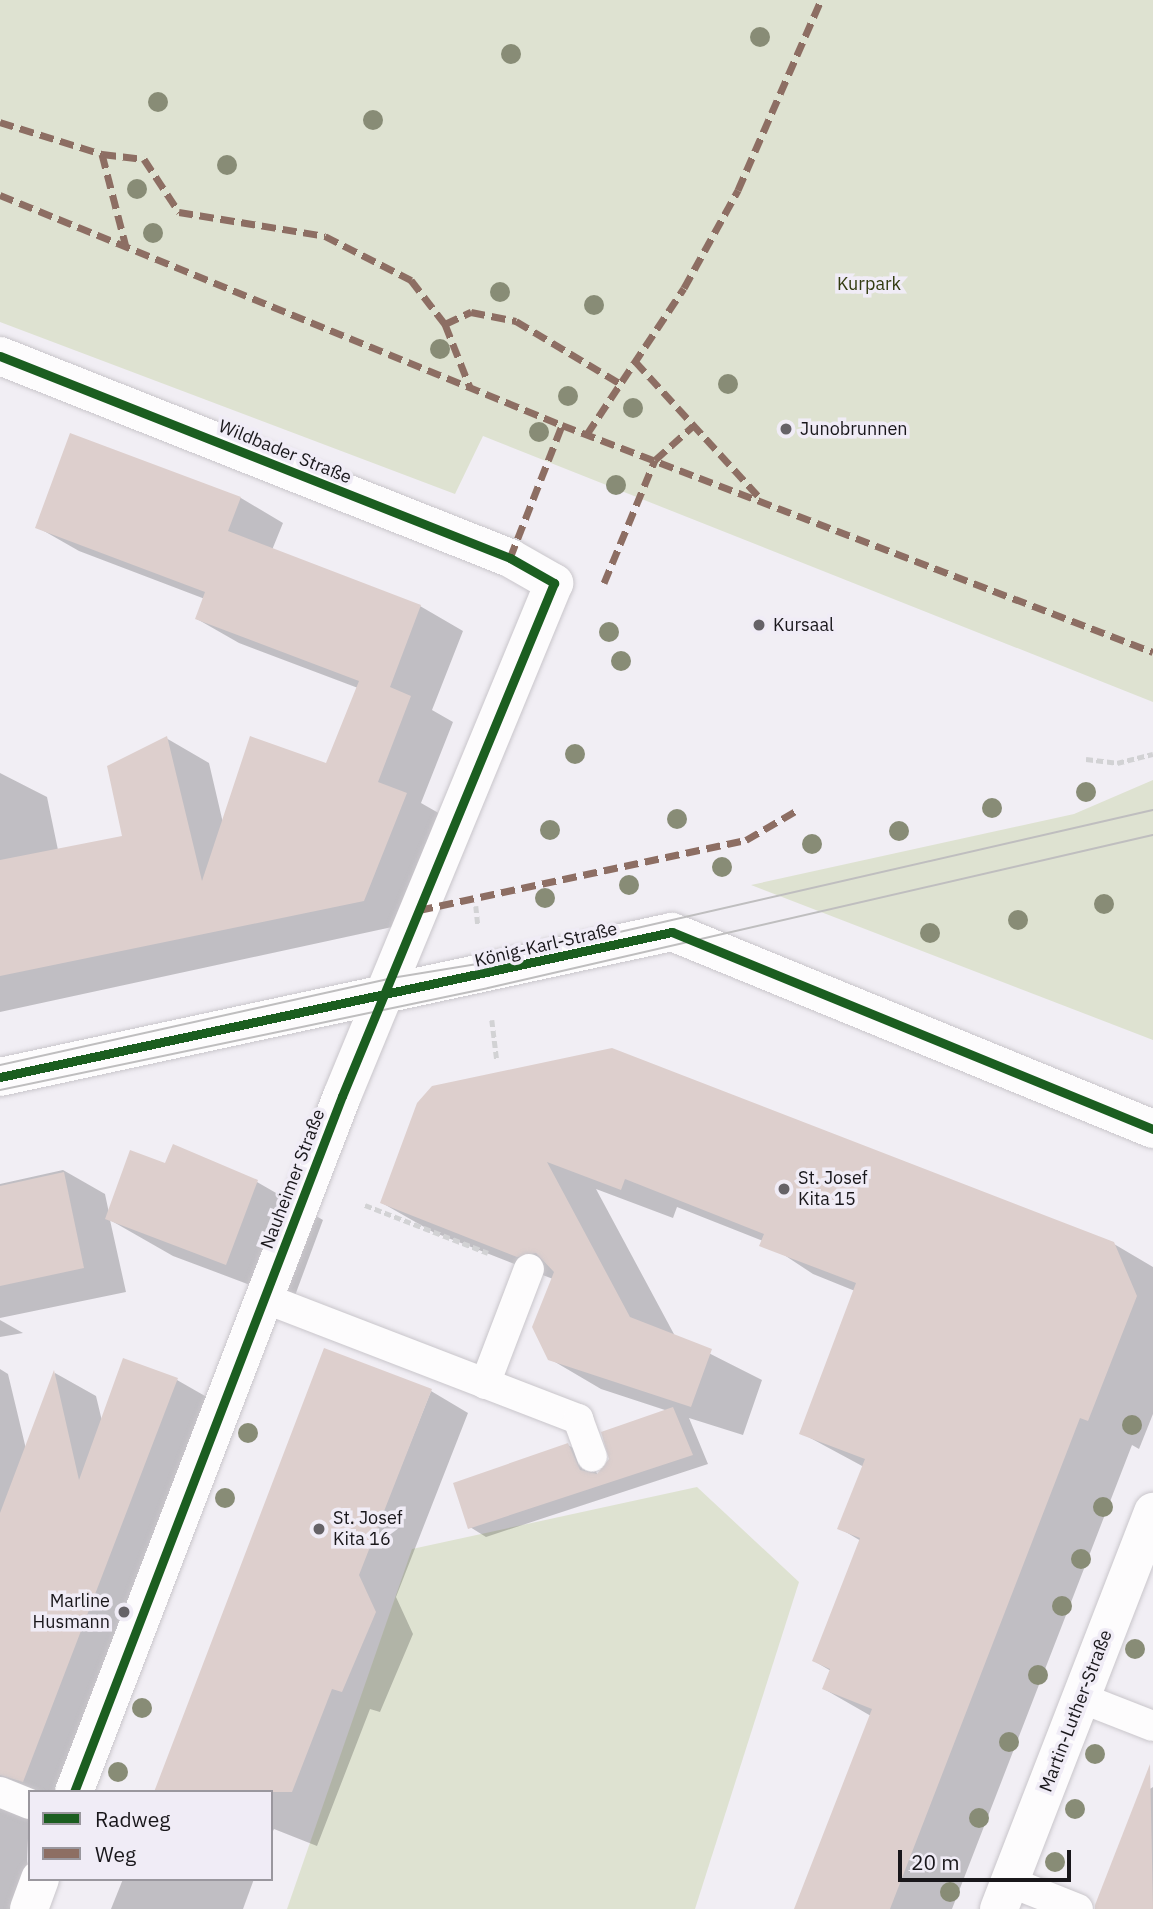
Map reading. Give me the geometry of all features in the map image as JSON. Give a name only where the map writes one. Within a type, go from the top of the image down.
[{"type":"street","name":"Wildbader Straße","points":[[0,356],[510,558],[554,583]]},
{"type":"street","name":"Nauheimer Straße","points":[[75,1790],[385,992],[554,583]]},
{"type":"street","name":"König-Karl-Straße","points":[[0,1077],[672,932],[1153,1129]]},
{"type":"street","name":"Martin-Luther-Straße","points":[[1005,1895],[1153,1512]]},
{"type":"street","points":[[29,1909],[39,1881]]},
{"type":"lane","points":[[485,1384],[529,1269]]},
{"type":"lane","points":[[264,1298],[579,1419],[592,1457]]},
{"type":"lane","points":[[1081,1698],[1153,1726]]},
{"type":"lane","points":[[0,1792],[28,1803]]},
{"type":"lane","points":[[1005,1895],[1078,1909]]},
{"type":"path","points":[[1086,760],[1116,763],[1153,754]]},
{"type":"path","points":[[365,1205],[529,1269]]},
{"type":"green space","name":"Kurpark","points":[[0,0],[1153,0],[1153,702],[483,436],[455,494],[0,322]]},
{"type":"green space","points":[[1153,780],[1153,1040],[751,885],[1074,814]]},
{"type":"green space","points":[[697,1487],[799,1582],[695,1909],[287,1909],[412,1549]]},
{"type":"building","points":[[70,433],[241,497],[228,531],[421,605],[390,687],[411,696],[378,782],[407,793],[364,901],[0,976],[0,860],[122,836],[107,766],[167,736],[202,881],[250,736],[326,763],[359,681],[195,619],[205,592],[35,528]]},
{"type":"building","points":[[612,1048],[1114,1242],[1137,1296],[1088,1421],[1080,1418],[890,1909],[794,1909],[872,1709],[822,1689],[830,1669],[812,1661],[860,1538],[837,1529],[865,1459],[799,1434],[856,1283],[759,1246],[764,1234],[625,1179],[621,1190],[547,1162],[630,1317],[712,1349],[691,1407],[548,1360],[532,1327],[554,1272],[536,1253],[517,1257],[380,1203],[417,1103],[432,1086]]},
{"type":"building","points":[[173,1144],[258,1180],[226,1265],[105,1219],[130,1150],[165,1163]]},
{"type":"building","points":[[64,1172],[84,1268],[0,1286],[0,1186]]},
{"type":"building","points":[[324,1348],[432,1389],[359,1575],[376,1612],[342,1692],[332,1689],[292,1792],[155,1790]]},
{"type":"building","points":[[123,1358],[178,1378],[23,1782],[0,1775],[0,1513],[54,1370],[79,1480]]},
{"type":"building","points":[[673,1407],[693,1455],[468,1529],[453,1483],[568,1443],[580,1470],[597,1474],[609,1459],[601,1432]]},
{"type":"building","points":[[1150,1764],[1153,1909],[1095,1909],[1095,1905]]},
{"type":"tram line","points":[[0,1065],[391,978],[484,963],[1153,810]]},
{"type":"tram line","points":[[0,1090],[488,988],[1153,835]]},
{"type":"marked path","points":[[587,434],[684,288],[738,190],[821,0]]},
{"type":"marked path","points":[[0,122],[102,154],[144,159],[179,212],[325,236],[411,280],[445,324],[470,387]]},
{"type":"marked path","points":[[102,154],[126,247]]},
{"type":"marked path","points":[[0,195],[562,425],[1153,652]]},
{"type":"marked path","points":[[445,324],[471,312],[516,321],[621,384]]},
{"type":"marked path","points":[[635,361],[762,500]]},
{"type":"marked path","points":[[510,558],[562,425]]},
{"type":"marked path","points":[[604,583],[655,460],[693,426]]},
{"type":"marked path","points":[[419,910],[746,840],[799,809]]},
{"type":"cycle path","points":[[0,356],[510,558],[554,583],[342,1096],[75,1790]]},
{"type":"cycle path","points":[[0,1077],[672,932],[1153,1129]]},
{"type":"place","name":"Junobrunnen","points":[[786,429]]},
{"type":"place","name":"Kursaal","points":[[759,625]]},
{"type":"place","name":"St. Josef Kita 15","points":[[784,1189]]},
{"type":"place","name":"St. Josef Kita 16","points":[[319,1529]]},
{"type":"place","name":"Marline Husmann","points":[[124,1612]]}]
